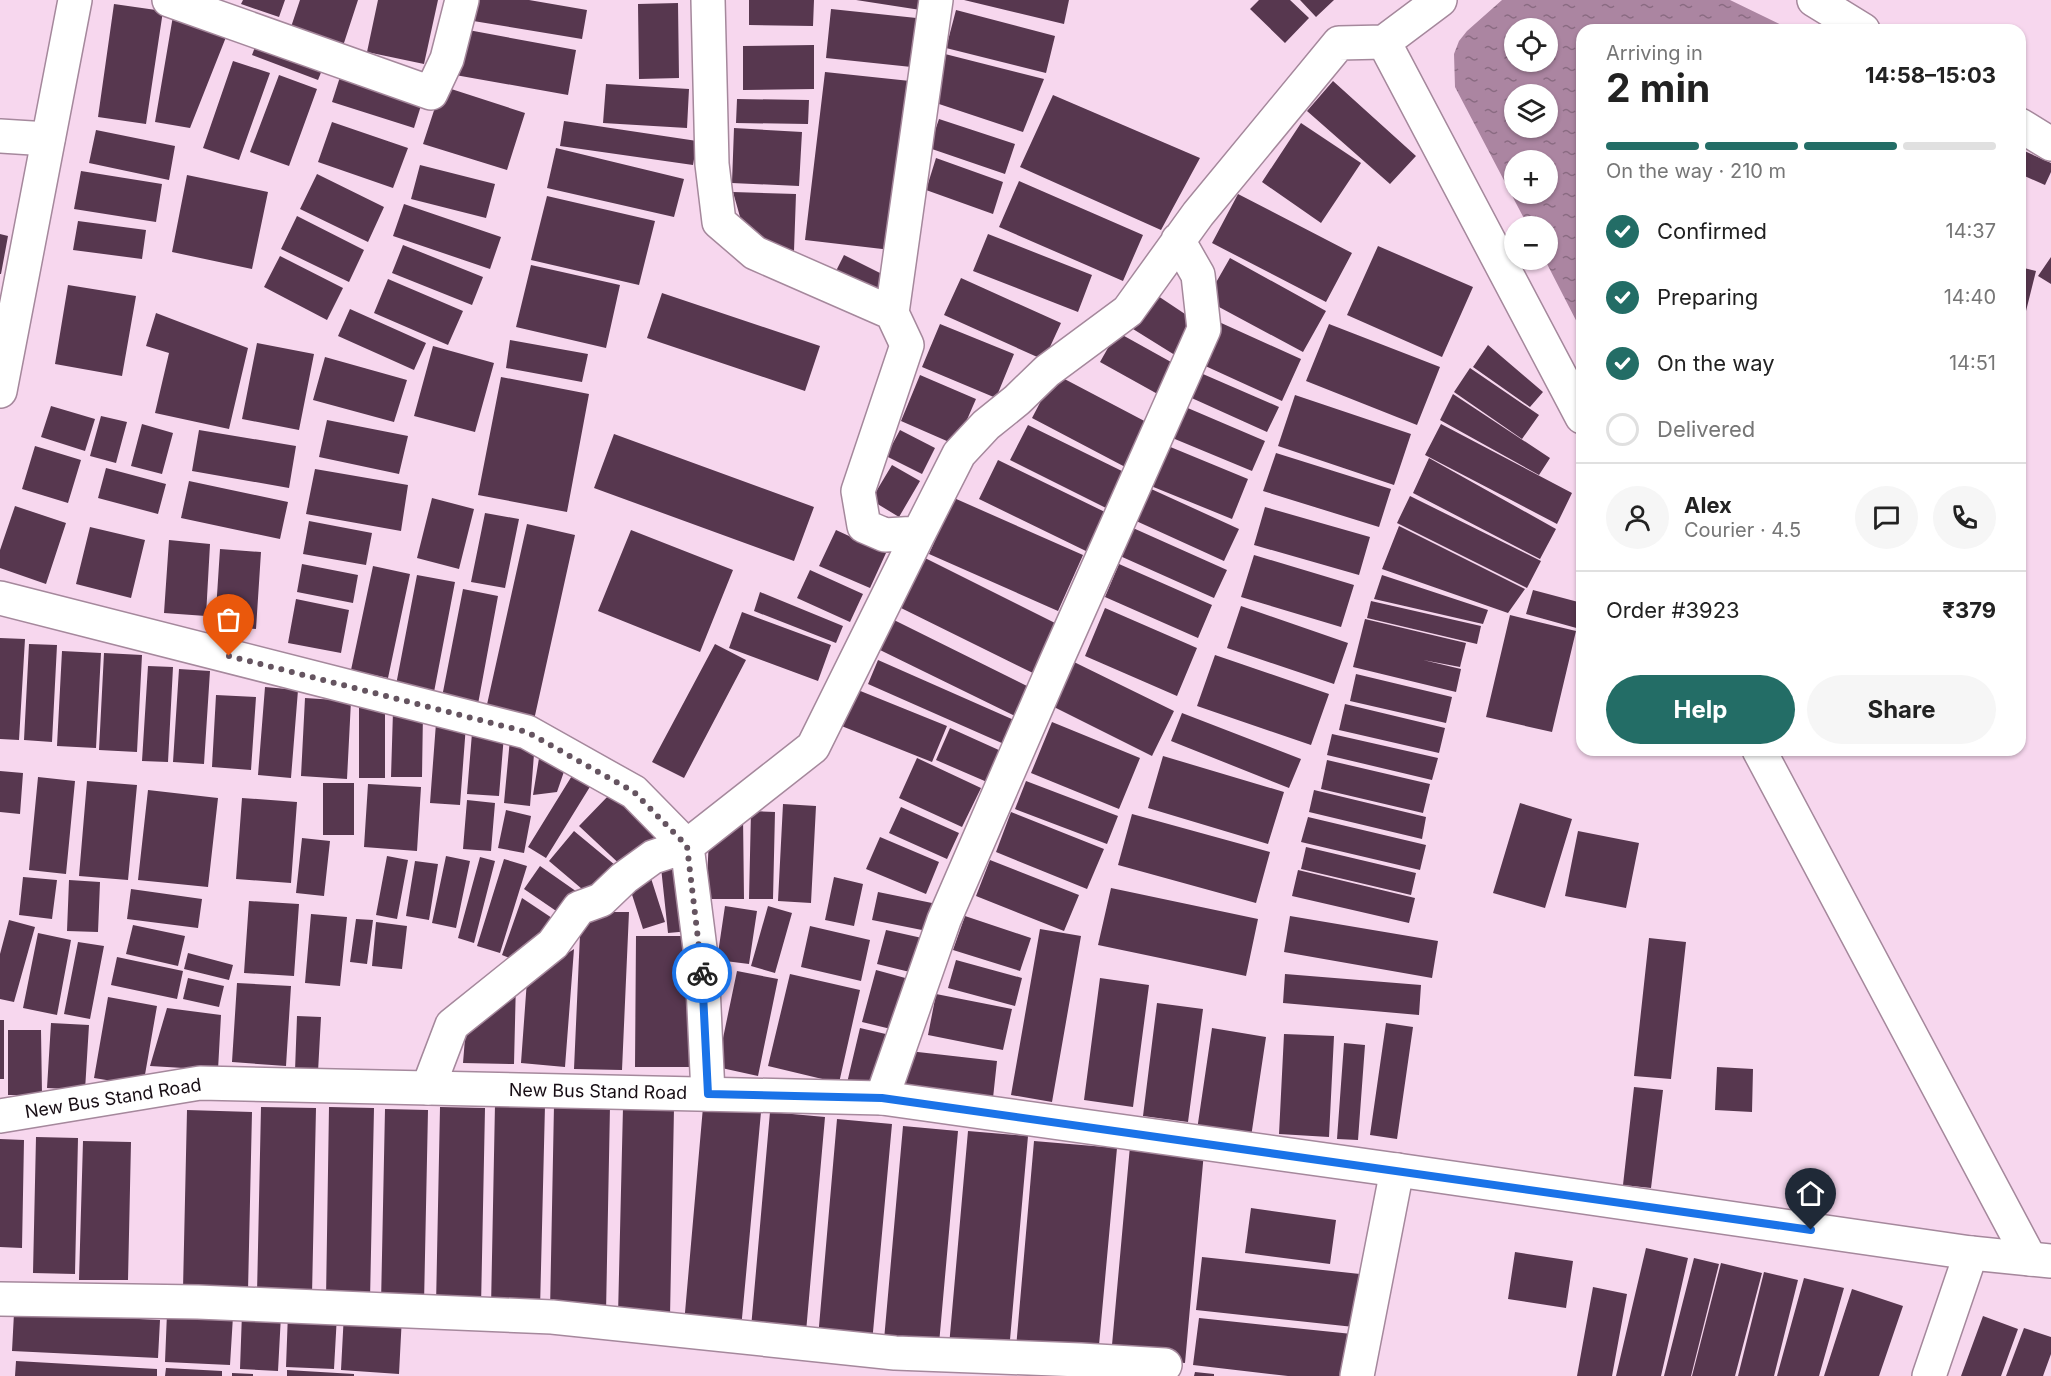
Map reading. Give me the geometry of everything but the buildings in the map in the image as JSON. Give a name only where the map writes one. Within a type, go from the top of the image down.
[{"type":"main road","points":[[0,391],[75,0]]},
{"type":"main road","points":[[169,0],[431,93],[447,58],[462,0]]},
{"type":"main road","points":[[708,0],[712,164],[719,222],[755,253],[892,313]]},
{"type":"main road","points":[[920,533],[885,535],[864,526],[858,491],[907,345],[892,313],[936,0]]},
{"type":"main road","points":[[1814,0],[1853,24]]},
{"type":"main road","points":[[428,1088],[452,1025],[553,944],[579,908],[601,900],[624,878],[653,857],[687,846],[813,747],[959,454],[986,425],[1017,400],[1047,371],[1128,311],[1178,240],[1339,43],[1384,42],[1423,5]]},
{"type":"main road","points":[[1384,42],[1576,406]]},
{"type":"main road","points":[[2026,129],[2051,144]]},
{"type":"main road","points":[[0,136],[48,139]]},
{"type":"main road","points":[[882,1098],[944,920],[1204,329],[1198,275],[1178,240]]},
{"type":"main road","points":[[0,598],[527,732],[634,792],[687,846],[702,964],[708,1094]]},
{"type":"main road","points":[[1762,756],[2040,1260]]},
{"type":"main road","name":"New Bus Stand Road","points":[[0,1116],[200,1083],[882,1098],[1971,1253],[2040,1260]]},
{"type":"main road","points":[[1357,1376],[1397,1170]]},
{"type":"main road","points":[[1929,1376],[1971,1253]]},
{"type":"main road","points":[[0,1299],[198,1302],[552,1317],[895,1353],[1165,1365]]},
{"type":"water","points":[[1502,0],[1730,0],[1780,24],[1576,24],[1576,320],[1550,270],[1558,270],[1558,216],[1523,216],[1516,204],[1558,204],[1558,150],[1504,150],[1504,180],[1455,87],[1454,54],[1459,41],[1467,31]]},
{"type":"way so far","points":[[229,656],[527,732],[634,792],[687,846],[702,973]]},
{"type":"route","points":[[702,973],[708,1094],[882,1098],[1811,1230]]}]
